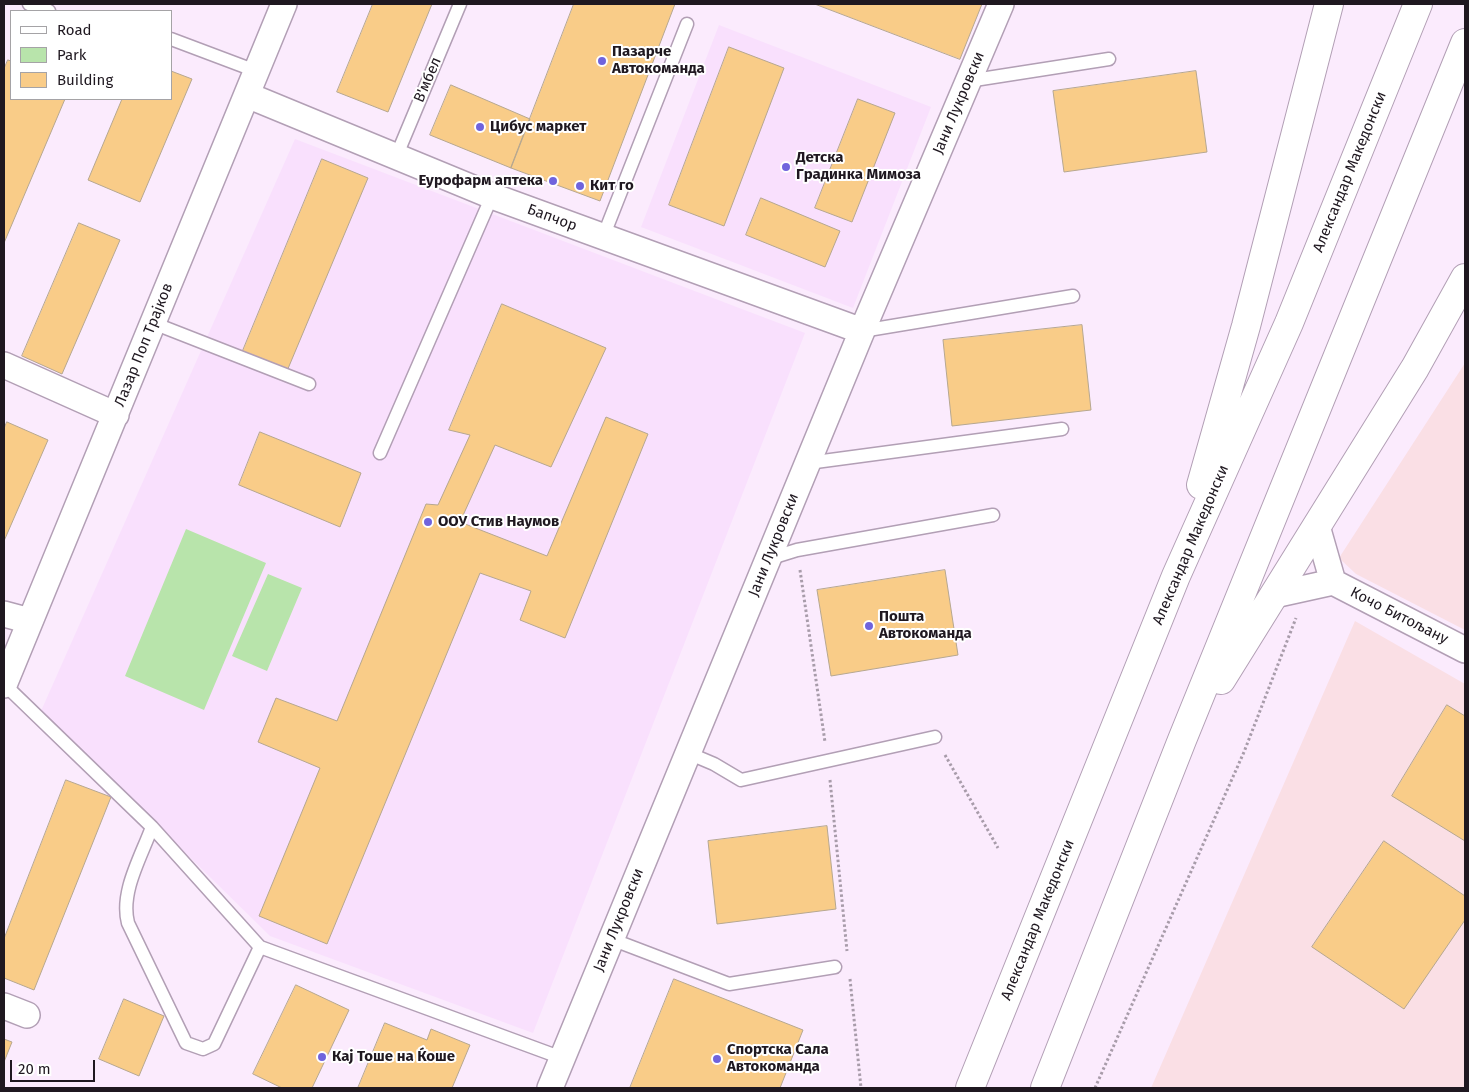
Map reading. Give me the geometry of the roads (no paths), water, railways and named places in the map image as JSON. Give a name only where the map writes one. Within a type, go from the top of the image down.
[{"type":"street","name":"Лазар Поп Трајков","points":[[4,685],[284,4]]},
{"type":"street","name":"Јани Лукровски","points":[[550,1088],[862,331],[1001,4]]},
{"type":"street","points":[[1176,576],[1246,326],[1329,4]]},
{"type":"street","name":"Александар Македонски","points":[[970,1088],[1136,681],[1176,576],[1289,323],[1418,4]]},
{"type":"street","points":[[1045,1088],[1182,740],[1465,42]]},
{"type":"street","name":"Бапчор","points":[[247,94],[492,196],[862,331]]},
{"type":"street","points":[[1182,740],[1415,368],[1465,278]]},
{"type":"street","points":[[4,365],[116,415]]},
{"type":"street","points":[[1274,595],[1333,582],[1317,526]]},
{"type":"street","name":"Кочо Битољану","points":[[1333,582],[1465,650]]},
{"type":"street","points":[[4,614],[30,621]]},
{"type":"street","points":[[4,1006],[27,1016]]},
{"type":"lane","points":[[29,4],[46,10]]},
{"type":"lane","name":"В'мбел","points":[[396,157],[460,4]]},
{"type":"lane","points":[[603,237],[687,24]]},
{"type":"lane","points":[[172,39],[256,71]]},
{"type":"lane","points":[[968,81],[1109,60]]},
{"type":"lane","points":[[380,453],[492,196]]},
{"type":"lane","points":[[862,331],[1073,296]]},
{"type":"lane","points":[[153,323],[309,384]]},
{"type":"lane","points":[[808,462],[1062,429]]},
{"type":"lane","points":[[768,559],[797,550],[993,516]]},
{"type":"lane","points":[[4,685],[152,827],[260,947],[562,1058]]},
{"type":"lane","points":[[688,753],[714,764],[741,780],[935,737]]},
{"type":"lane","points":[[152,827],[127,895],[125,910],[128,923],[186,1043],[203,1049],[214,1044],[260,947]]},
{"type":"lane","points":[[611,939],[730,984],[835,967]]},
{"type":"place","name":"Пазарче Автокоманда","points":[[602,61]]},
{"type":"place","name":"Цибус маркет","points":[[480,127]]},
{"type":"place","name":"Детска Градинка Мимоза","points":[[786,167]]},
{"type":"place","name":"Еурофарм аптека","points":[[553,181]]},
{"type":"place","name":"Кит го","points":[[580,186]]},
{"type":"place","name":"ООУ Стив Наумов","points":[[428,522]]},
{"type":"place","name":"Пошта Автокоманда","points":[[869,626]]},
{"type":"place","name":"Кај Тоше на Ќоше","points":[[322,1057]]},
{"type":"place","name":"Спортска Сала Автокоманда","points":[[717,1059]]}]
